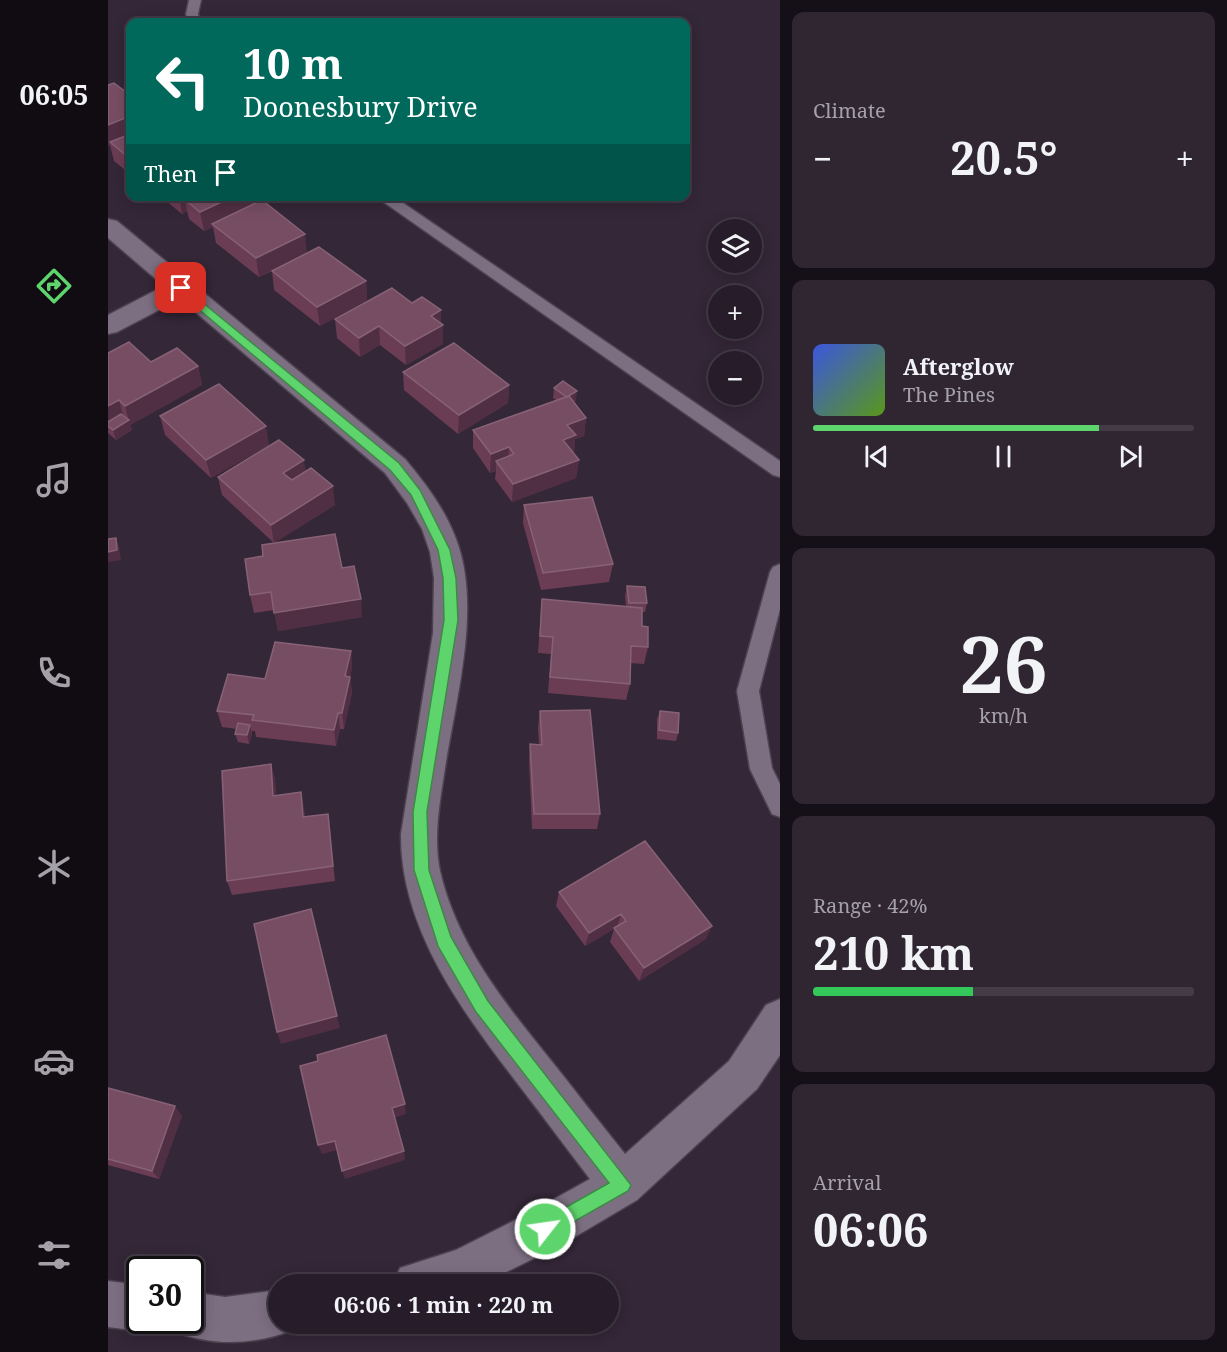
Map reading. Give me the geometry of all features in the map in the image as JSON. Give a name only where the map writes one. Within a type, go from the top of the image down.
[{"type":"street","points":[[108,226],[395,466],[416,493],[432,522],[444,550],[448,569],[451,620],[420,812],[422,870],[444,940],[482,1006],[622,1185]]},
{"type":"street","points":[[108,326],[181,288]]},
{"type":"street","points":[[449,1274],[462,1270],[545,1229],[622,1185],[742,1075],[780,1019]]},
{"type":"street","points":[[108,1304],[126,1306]]},
{"type":"street","points":[[204,1317],[225,1320],[268,1314]]},
{"type":"lane","points":[[193,18],[195,0]]},
{"type":"lane","points":[[389,201],[780,470]]},
{"type":"lane","points":[[780,572],[748,692],[761,769],[780,807]]},
{"type":"building","points":[[114,83],[126,92],[126,118],[108,125],[108,85]]},
{"type":"building","points":[[126,136],[126,155],[110,142]]},
{"type":"building","points":[[186,201],[223,201],[200,212]]},
{"type":"building","points":[[263,201],[305,234],[256,258],[212,224]]},
{"type":"building","points":[[319,247],[366,281],[317,307],[272,271]]},
{"type":"building","points":[[392,288],[412,303],[422,297],[441,310],[431,316],[443,325],[405,346],[379,326],[359,338],[335,319]]},
{"type":"building","points":[[129,342],[151,362],[177,348],[198,366],[125,406],[119,400],[108,406],[108,353]]},
{"type":"building","points":[[454,343],[509,385],[459,415],[403,372]]},
{"type":"building","points":[[563,381],[577,391],[567,397],[554,388]]},
{"type":"building","points":[[219,384],[266,426],[206,460],[160,416]]},
{"type":"building","points":[[569,396],[586,418],[567,425],[576,435],[563,440],[579,460],[513,484],[496,461],[514,454],[509,447],[491,454],[473,430]]},
{"type":"building","points":[[121,414],[129,420],[113,430],[108,426],[108,422]]},
{"type":"building","points":[[279,440],[304,460],[283,473],[292,480],[311,468],[333,486],[271,525],[218,477]]},
{"type":"building","points":[[592,497],[613,564],[543,573],[524,505]]},
{"type":"building","points":[[335,534],[342,568],[354,566],[361,599],[274,613],[271,592],[250,595],[245,559],[263,556],[262,545]]},
{"type":"building","points":[[116,538],[117,550],[108,552],[108,539]]},
{"type":"building","points":[[627,586],[645,587],[647,603],[629,603]]},
{"type":"building","points":[[542,599],[642,608],[642,626],[648,627],[648,647],[631,646],[630,684],[550,677],[553,637],[540,636]]},
{"type":"building","points":[[275,642],[351,651],[345,676],[350,677],[342,713],[338,713],[334,730],[252,720],[254,715],[217,711],[228,674],[265,679]]},
{"type":"building","points":[[590,710],[600,814],[534,814],[530,744],[542,745],[540,711]]},
{"type":"building","points":[[660,711],[679,713],[678,733],[659,730]]},
{"type":"building","points":[[238,723],[250,725],[247,735],[235,734]]},
{"type":"building","points":[[271,764],[273,796],[301,792],[303,817],[328,814],[333,866],[227,881],[222,771]]},
{"type":"building","points":[[645,841],[712,926],[644,968],[614,928],[626,921],[621,914],[589,933],[559,892]]},
{"type":"building","points":[[311,909],[337,1016],[277,1032],[254,924]]},
{"type":"building","points":[[386,1035],[405,1104],[392,1108],[404,1151],[342,1171],[335,1141],[318,1145],[300,1066],[318,1061],[317,1055]]},
{"type":"building","points":[[108,1088],[175,1106],[152,1171],[108,1159]]},
{"type":"route","points":[[181,288],[395,466],[416,493],[444,550],[450,578],[451,620],[420,812],[422,870],[444,940],[482,1006],[622,1185],[545,1229]]}]
